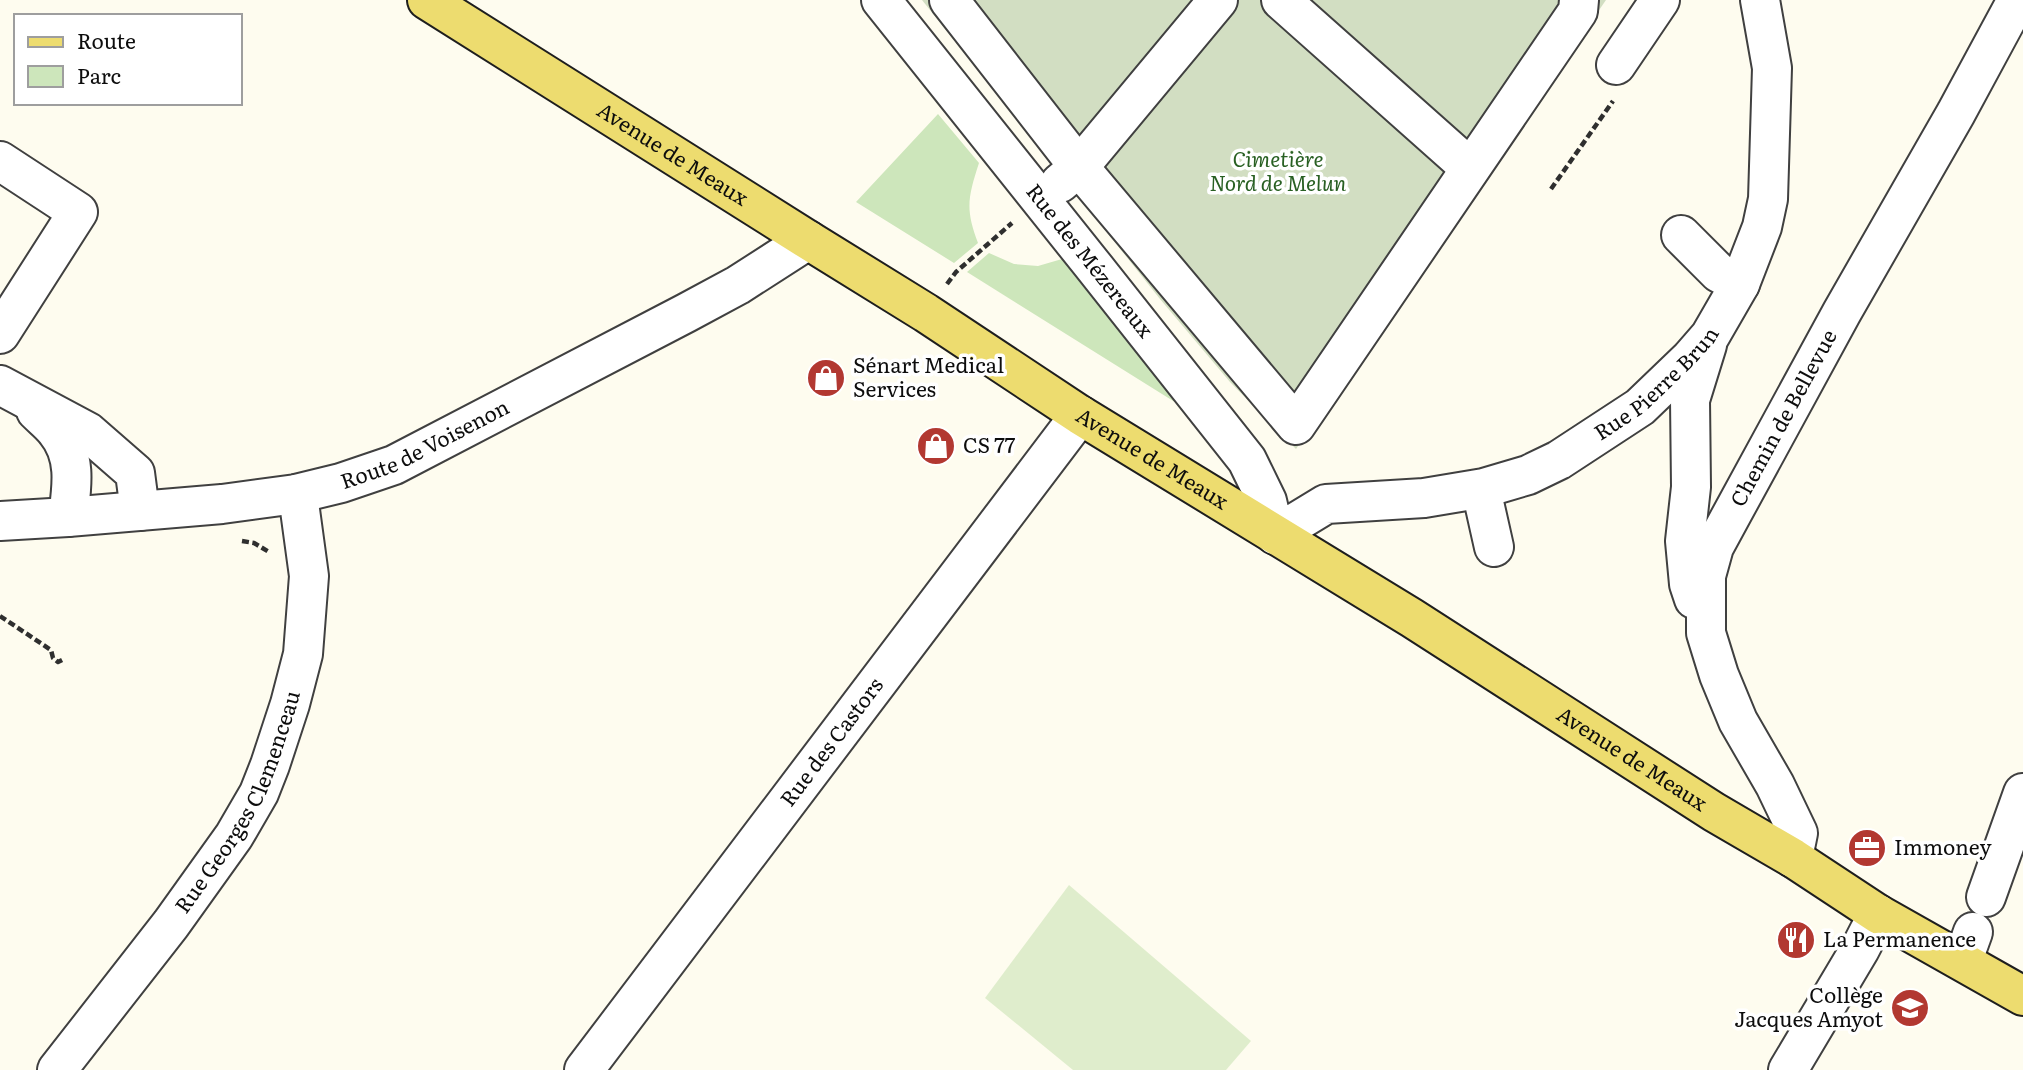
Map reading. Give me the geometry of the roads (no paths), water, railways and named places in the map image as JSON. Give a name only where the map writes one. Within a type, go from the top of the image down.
[{"type":"main road","name":"Avenue de Meaux","points":[[427,0],[926,313],[1080,415],[1412,618],[1878,914],[1968,946],[2023,996]]},
{"type":"street","name":"Rue des Mézereaux","points":[[881,0],[1247,460],[1267,501],[1275,535]]},
{"type":"street","points":[[948,0],[1079,167],[1296,425],[1578,10],[1580,0]]},
{"type":"street","points":[[1041,199],[1079,167],[1218,0]]},
{"type":"street","points":[[1281,0],[1470,168]]},
{"type":"street","points":[[1616,65],[1660,0]]},
{"type":"street","name":"Rue Pierre Brun","points":[[1275,535],[1326,505],[1424,498],[1481,489],[1528,475],[1559,460],[1640,407],[1690,359],[1710,336],[1740,284],[1762,227],[1768,199],[1772,68],[1760,0]]},
{"type":"street","name":"Chemin de Bellevue","points":[[1793,858],[1798,833],[1775,785],[1738,721],[1718,675],[1706,633],[1706,576],[1714,547],[2017,0]]},
{"type":"street","points":[[0,161],[78,212],[0,334]]},
{"type":"street","points":[[1681,235],[1719,273],[1740,284]]},
{"type":"street","name":"Route de Voisenon","points":[[0,521],[222,504],[296,494],[341,483],[394,465],[737,285],[808,240]]},
{"type":"street","points":[[1706,633],[1689,584],[1685,541],[1690,504],[1690,400],[1710,336]]},
{"type":"street","points":[[10,390],[88,432],[135,473],[140,511]]},
{"type":"street","points":[[10,390],[57,431],[70,456],[72,477],[68,517]]},
{"type":"street","name":"Rue des Castors","points":[[584,1070],[1080,415]]},
{"type":"street","points":[[1481,489],[1494,547]]},
{"type":"street","name":"Rue Georges Clemenceau","points":[[57,1070],[234,836],[266,775],[290,704],[303,654],[309,576],[296,494]]},
{"type":"street","points":[[1690,504],[1702,516],[1709,518],[1716,519],[1733,512]]},
{"type":"street","points":[[1986,897],[2023,793]]},
{"type":"street","points":[[1788,1070],[1856,958],[1878,914]]},
{"type":"place","name":"Sénart Medical Services","points":[[826,378]]},
{"type":"place","name":"CS 77","points":[[936,446]]},
{"type":"place","name":"Immoney","points":[[1867,848]]},
{"type":"place","name":"La Permanence","points":[[1796,940]]},
{"type":"place","name":"Collège Jacques Amyot","points":[[1910,1008]]},
{"type":"park label","name":"Cimetière Nord de Melun","points":[[1278,172]]}]
